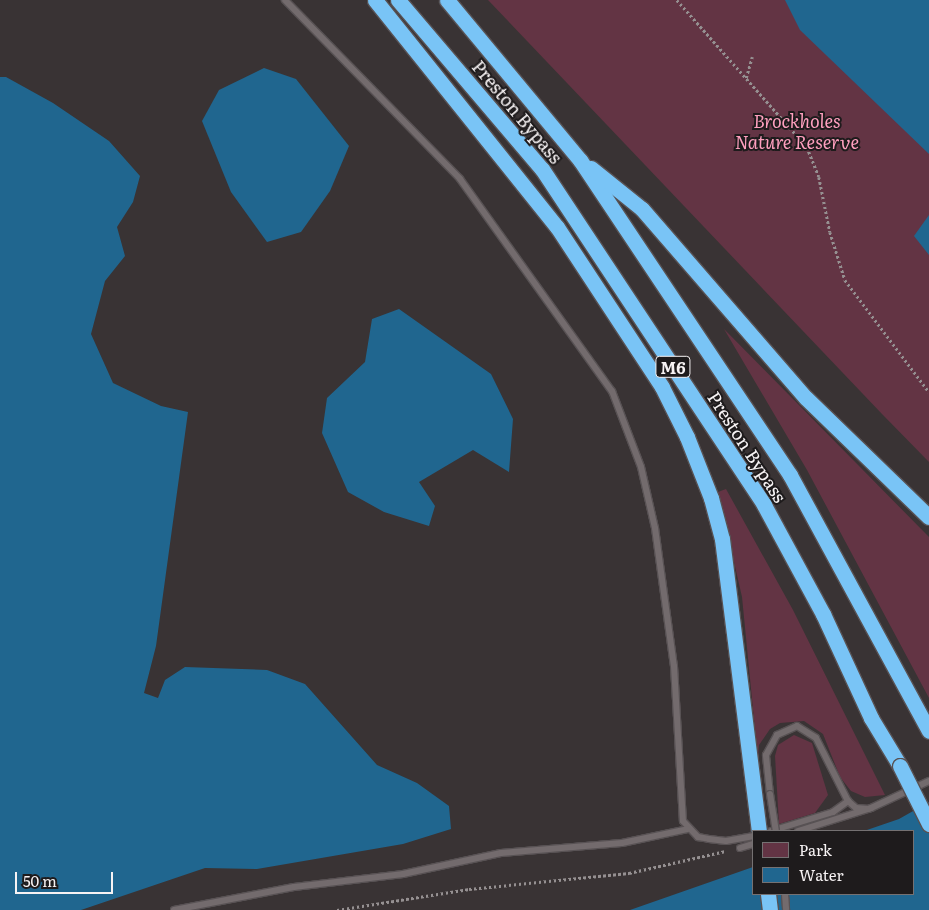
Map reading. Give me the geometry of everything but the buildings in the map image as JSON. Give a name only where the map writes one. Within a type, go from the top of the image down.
[{"type":"highway","points":[[375,0],[557,226],[662,387],[688,437],[711,498],[722,539],[759,830]]},
{"type":"highway","name":"Preston Bypass","points":[[398,0],[542,169],[764,505],[823,614],[871,718],[900,766],[929,824]]},
{"type":"highway","name":"Preston Bypass","points":[[447,0],[580,160],[790,474],[929,731]]},
{"type":"highway","points":[[580,160],[642,208],[799,391],[929,518]]},
{"type":"highway","points":[[768,895],[770,910]]},
{"type":"lane","points":[[285,0],[460,180],[612,391],[641,467],[655,528],[674,666],[682,811],[688,829],[698,837],[726,841],[752,836]]},
{"type":"lane","points":[[776,830],[766,755],[777,735],[797,726],[816,738],[848,801],[856,808],[869,809]]},
{"type":"lane","points":[[801,830],[869,809],[929,781]]},
{"type":"lane","points":[[774,830],[833,812],[848,801]]},
{"type":"lane","points":[[174,910],[294,887],[403,874],[501,853],[622,843],[688,829]]},
{"type":"lane","points":[[740,848],[752,844]]},
{"type":"lane","points":[[784,895],[786,910]]},
{"type":"path","points":[[677,0],[807,147],[819,177],[830,232],[845,280],[929,392]]},
{"type":"path","points":[[746,78],[752,57]]},
{"type":"path","points":[[337,910],[469,889],[630,873],[740,848]]},
{"type":"green space","name":"Brockholes Nature Reserve","points":[[488,0],[929,0],[929,462],[882,414]]},
{"type":"green space","points":[[724,329],[929,537],[929,698],[807,470]]},
{"type":"green space","points":[[726,489],[793,610],[885,795],[865,797],[851,791],[840,777],[823,734],[804,721],[780,723],[770,729],[759,745],[758,760],[742,597],[718,492]]},
{"type":"green space","points":[[794,735],[812,743],[828,795],[815,813],[779,824],[775,756],[778,745]]},
{"type":"water","points":[[785,0],[929,0],[929,154],[800,30]]},
{"type":"water","points":[[264,68],[296,79],[349,146],[330,191],[301,232],[267,242],[231,192],[202,121],[219,90]]},
{"type":"water","points":[[0,77],[6,77],[53,103],[109,141],[140,176],[133,202],[117,227],[125,256],[105,281],[91,334],[113,383],[161,406],[188,412],[156,646],[144,693],[158,698],[165,680],[185,667],[267,670],[305,684],[377,765],[417,783],[449,806],[451,829],[403,844],[257,869],[205,868],[81,910],[0,910]]},
{"type":"water","points":[[929,215],[929,255],[914,236]]},
{"type":"water","points":[[399,309],[491,374],[513,419],[509,472],[473,450],[419,482],[435,506],[429,526],[384,512],[348,492],[322,433],[327,398],[365,362],[372,319]]},
{"type":"water","points":[[929,802],[929,910],[630,910],[752,867],[752,895],[914,895],[914,830],[867,830],[899,819]]}]
